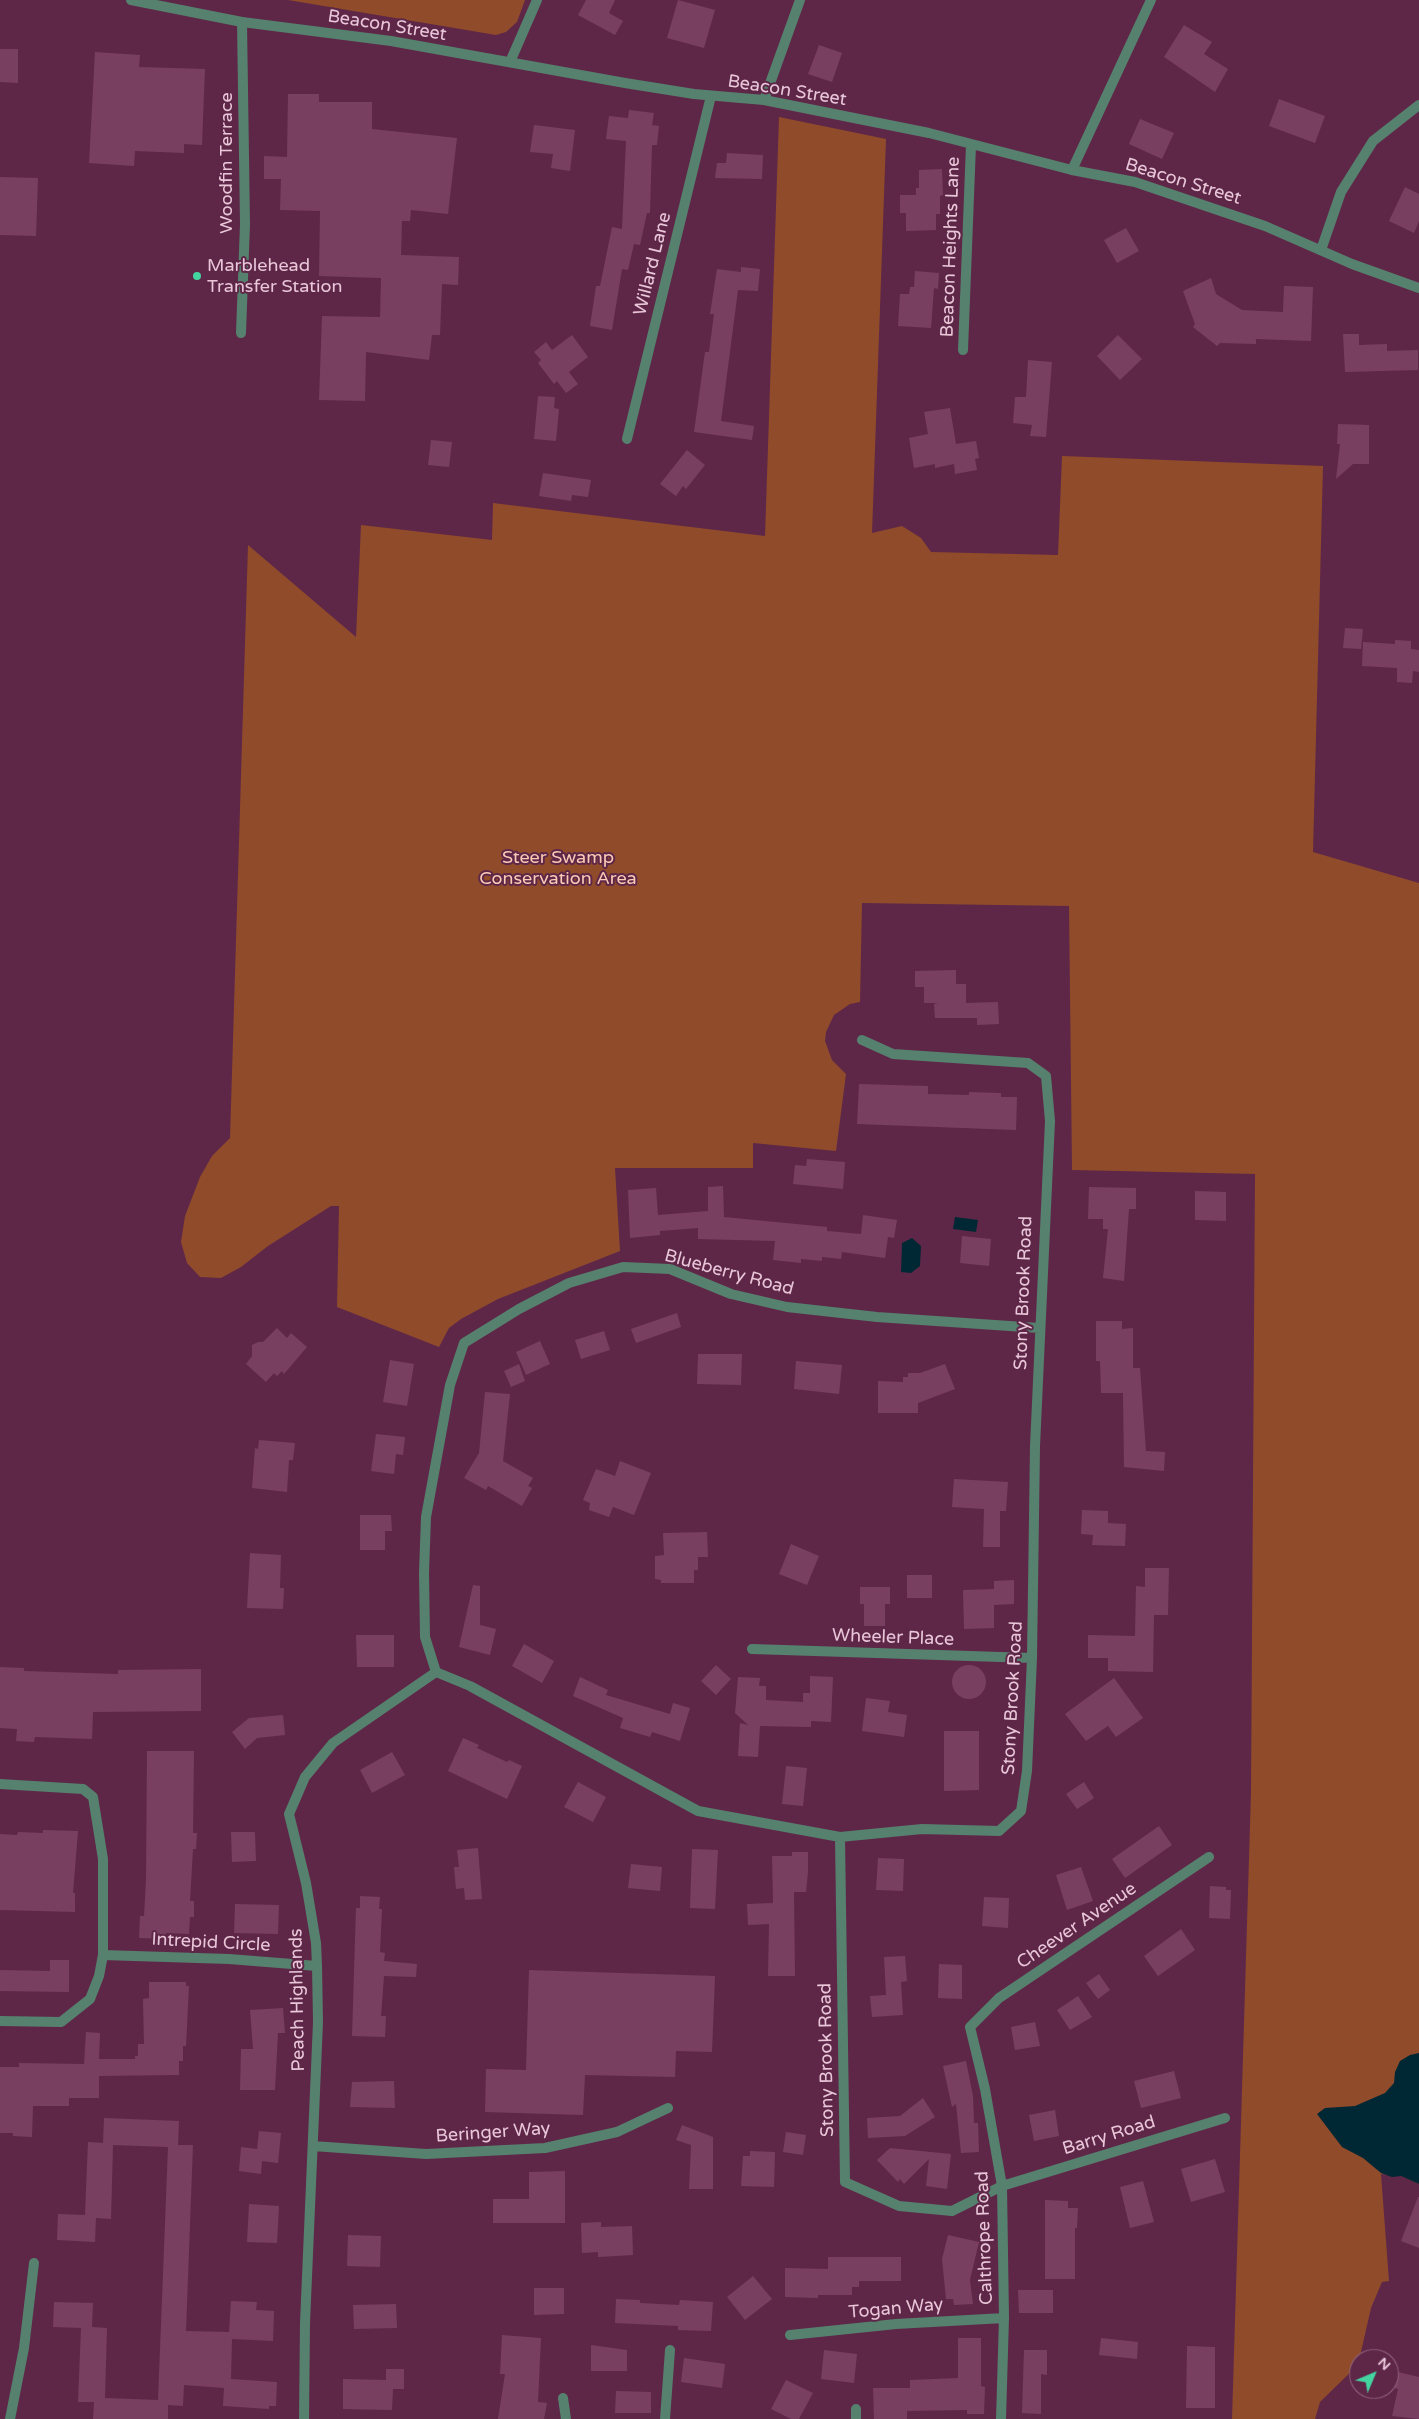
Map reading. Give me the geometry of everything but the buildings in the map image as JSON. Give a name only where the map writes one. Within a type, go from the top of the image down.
[{"type":"street","name":"Beacon Street","points":[[131,0],[242,22],[391,41],[625,83],[711,96],[764,100],[929,133],[1072,170],[1135,182],[1264,226],[1352,264],[1419,288]]},
{"type":"street","points":[[510,62],[537,0]]},
{"type":"street","points":[[764,100],[800,0]]},
{"type":"street","points":[[1072,170],[1151,0]]},
{"type":"street","name":"Woodfin Terrace","points":[[241,333],[245,224],[242,22]]},
{"type":"street","name":"Willard Lane","points":[[627,439],[711,96]]},
{"type":"street","points":[[1321,250],[1341,192],[1373,141],[1419,105]]},
{"type":"street","name":"Beacon Heights Lane","points":[[963,350],[971,145]]},
{"type":"street","name":"Stony Brook Road","points":[[862,1040],[893,1054],[1028,1062],[1046,1076],[1050,1121],[1039,1328],[1032,1658],[1027,1771],[1021,1811],[999,1830],[922,1829],[840,1837],[845,2182],[899,2206],[952,2211],[1002,2186]]},
{"type":"street","name":"Blueberry Road","points":[[436,1672],[425,1637],[424,1573],[426,1517],[450,1385],[464,1343],[519,1309],[569,1283],[623,1267],[670,1269],[731,1294],[787,1307],[877,1317],[1039,1328]]},
{"type":"street","name":"Wheeler Place","points":[[752,1649],[1032,1658]]},
{"type":"street","points":[[436,1672],[470,1686],[698,1811],[840,1837]]},
{"type":"street","name":"Peach Highlands","points":[[304,2419],[318,2022],[317,1966],[316,1942],[306,1883],[289,1814],[304,1777],[333,1743],[436,1672]]},
{"type":"street","points":[[0,1784],[83,1789],[94,1797],[103,1859],[103,1955],[99,1976],[90,2000],[61,2022],[0,2020]]},
{"type":"street","name":"Cheever Avenue","points":[[970,2029],[999,1998],[1209,1857]]},
{"type":"street","name":"Intrepid Circle","points":[[103,1955],[229,1959],[317,1966]]},
{"type":"street","name":"Calthrope Road","points":[[970,2029],[985,2089],[1002,2186],[1004,2318],[1001,2419]]},
{"type":"street","name":"Beringer Way","points":[[313,2146],[426,2154],[545,2148],[616,2132],[668,2108]]},
{"type":"street","name":"Barry Road","points":[[1002,2186],[1225,2118]]},
{"type":"street","points":[[10,2419],[24,2348],[34,2263]]},
{"type":"street","name":"Togan Way","points":[[790,2335],[896,2324],[1004,2318]]},
{"type":"street","points":[[665,2419],[670,2350]]},
{"type":"street","points":[[563,2398],[566,2419]]},
{"type":"green space","points":[[288,0],[525,0],[517,22],[506,32],[496,35]]},
{"type":"green space","name":"Steer Swamp Conservation Area","points":[[779,117],[886,139],[872,533],[902,526],[921,538],[931,552],[1058,555],[1062,456],[1323,466],[1313,852],[1419,883],[1419,2184],[1401,2176],[1381,2174],[1389,2281],[1382,2282],[1371,2308],[1362,2349],[1349,2349],[1349,2374],[1320,2402],[1315,2419],[1232,2419],[1251,1792],[1255,1174],[1072,1170],[1069,906],[862,903],[860,1002],[850,1004],[834,1015],[826,1032],[825,1041],[832,1060],[846,1074],[836,1151],[753,1143],[753,1168],[615,1168],[620,1251],[498,1299],[461,1319],[449,1328],[439,1347],[337,1307],[339,1206],[331,1206],[268,1246],[241,1267],[221,1278],[200,1277],[187,1263],[181,1242],[185,1216],[200,1177],[212,1156],[230,1138],[248,545],[356,637],[361,525],[492,540],[493,503],[765,536]]},
{"type":"water","points":[[955,1217],[978,1220],[976,1232],[953,1229]]},
{"type":"water","points":[[912,1238],[921,1246],[920,1266],[911,1273],[901,1272],[902,1243]]},
{"type":"water","points":[[1419,2053],[1419,2184],[1401,2176],[1392,2177],[1381,2173],[1363,2158],[1342,2147],[1317,2114],[1325,2108],[1355,2106],[1385,2093],[1394,2083],[1395,2072],[1400,2061],[1410,2055]]},
{"type":"place","name":"Marblehead Transfer Station","points":[[197,276]]}]
